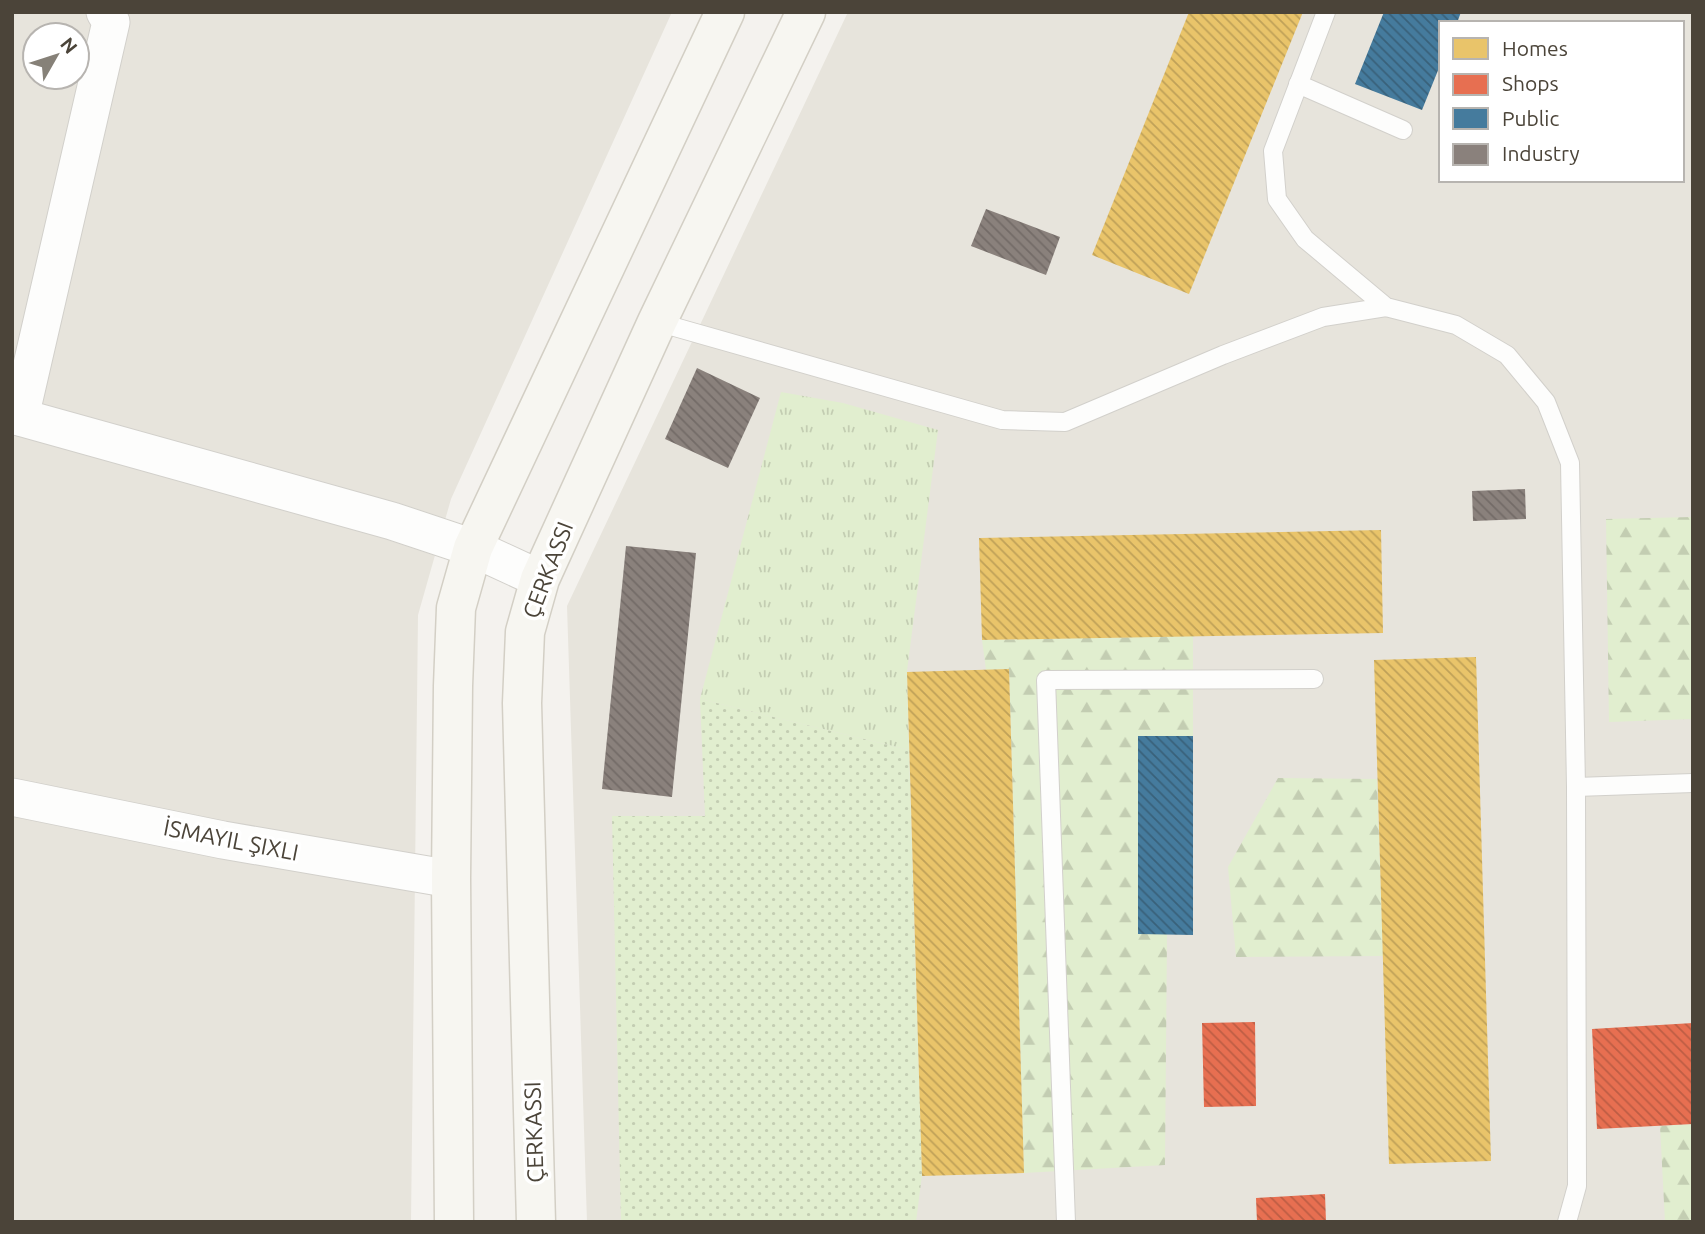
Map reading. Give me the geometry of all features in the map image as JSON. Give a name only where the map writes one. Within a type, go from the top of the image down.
[{"type":"street","points":[[454,1222],[451,879],[456,608],[473,548],[725,12]]},
{"type":"street","points":[[536,1222],[522,702],[525,632],[540,579],[657,322],[806,12]]},
{"type":"street","points":[[114,15],[16,416],[392,521],[473,548],[540,579]]},
{"type":"street","points":[[12,797],[223,840],[451,879]]},
{"type":"lane","points":[[1326,12],[1273,151],[1277,199],[1305,239],[1386,307]]},
{"type":"lane","points":[[1298,84],[1403,130]]},
{"type":"lane","points":[[657,322],[1002,420],[1065,422],[1223,355],[1323,317],[1386,307],[1456,325],[1507,355],[1546,402],[1570,463],[1576,787],[1577,1186],[1567,1222]]},
{"type":"lane","points":[[1066,1222],[1046,680],[1314,679]]},
{"type":"lane","points":[[1576,787],[1693,783]]},
{"type":"shaded area","points":[[12,12],[672,12],[451,499],[418,615],[411,1222],[12,1222]]},
{"type":"shaded area","points":[[848,12],[1693,12],[1693,1222],[587,1222],[567,606]]},
{"type":"green space","points":[[781,392],[843,403],[938,430],[907,671],[909,750],[700,699]]},
{"type":"green space","points":[[1693,517],[1693,719],[1609,722],[1606,519]]},
{"type":"green space","points":[[1193,636],[1193,736],[1138,736],[1138,934],[1167,934],[1165,1165],[1024,1173],[1009,669],[986,670],[982,640]]},
{"type":"green space","points":[[700,699],[909,750],[922,1175],[916,1222],[621,1222],[612,816],[705,816]]},
{"type":"green space","points":[[1278,778],[1377,779],[1383,956],[1236,957],[1228,867]]},
{"type":"green space","points":[[1693,1124],[1693,1222],[1665,1222],[1660,1126]]},
{"type":"building: Homes","points":[[1189,12],[1303,12],[1189,294],[1092,255]]},
{"type":"building: Homes","points":[[1381,530],[1383,633],[982,640],[979,538]]},
{"type":"building: Homes","points":[[1476,657],[1491,1161],[1389,1164],[1374,660]]},
{"type":"building: Homes","points":[[1009,669],[1024,1173],[922,1176],[907,672]]},
{"type":"building: Shops","points":[[1255,1022],[1256,1106],[1204,1107],[1202,1023]]},
{"type":"building: Shops","points":[[1693,1023],[1693,1124],[1597,1129],[1592,1029]]},
{"type":"building: Shops","points":[[1325,1194],[1326,1222],[1257,1222],[1256,1198]]},
{"type":"building: Public","points":[[1384,12],[1461,12],[1458,21],[1439,21],[1439,68],[1422,110],[1355,84]]},
{"type":"building: Public","points":[[1138,736],[1193,736],[1193,935],[1138,934]]},
{"type":"building: Industry","points":[[986,209],[1060,237],[1046,275],[971,246]]},
{"type":"building: Industry","points":[[697,368],[760,398],[728,468],[665,439]]},
{"type":"building: Industry","points":[[1525,489],[1526,519],[1473,521],[1472,491]]},
{"type":"building: Industry","points":[[626,546],[696,553],[672,797],[602,789]]}]
